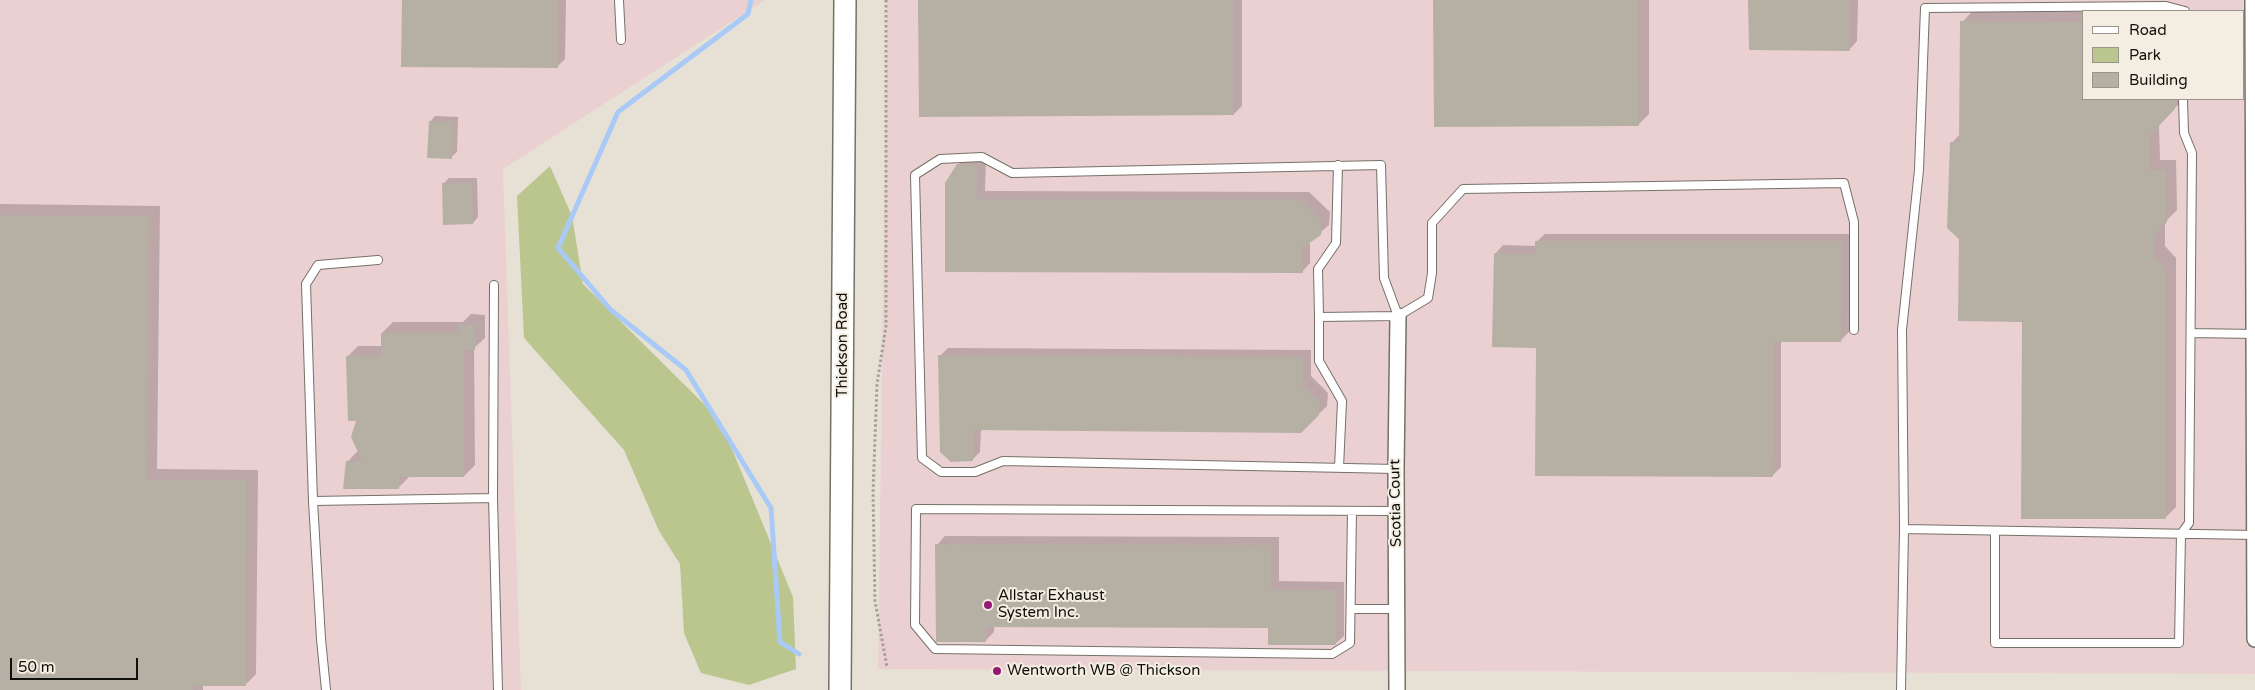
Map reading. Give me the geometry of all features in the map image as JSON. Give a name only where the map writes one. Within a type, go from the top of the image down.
[{"type":"main road","name":"Thickson Road","points":[[840,690],[846,0]]},
{"type":"street","points":[[2250,8],[2254,57],[2255,639]]},
{"type":"street","name":"Scotia Court","points":[[1397,690],[1396,469],[1398,316]]},
{"type":"lane","points":[[619,0],[621,40]]},
{"type":"lane","points":[[1901,690],[1904,529],[1902,330],[1920,170],[1926,8],[2166,6],[2180,10]]},
{"type":"lane","points":[[1995,531],[1995,643],[2179,643],[2181,534],[2189,523],[2192,333],[2192,153],[2184,133],[2184,100]]},
{"type":"lane","points":[[1396,469],[1003,461],[975,472],[941,472],[922,458],[915,175],[940,159],[982,157],[1012,173],[1338,164],[1381,165],[1384,278],[1398,316]]},
{"type":"lane","points":[[1338,164],[1336,243],[1318,269],[1319,361],[1342,401],[1339,468]]},
{"type":"lane","points":[[1319,317],[1398,316],[1428,298],[1432,273],[1432,222],[1463,189],[1844,183],[1854,222],[1854,330]]},
{"type":"lane","points":[[326,690],[313,501],[306,284],[318,265],[378,260]]},
{"type":"lane","points":[[494,285],[493,498],[498,690]]},
{"type":"lane","points":[[2192,333],[2254,334]]},
{"type":"lane","points":[[313,501],[493,498]]},
{"type":"lane","points":[[1352,511],[1350,644],[1332,654],[935,649],[915,625],[916,510],[1396,510]]},
{"type":"lane","points":[[1904,529],[2255,535]]},
{"type":"lane","points":[[1351,609],[1398,609]]},
{"type":"path","points":[[886,0],[886,326],[877,384],[873,493],[875,601],[887,668]]},
{"type":"shaded area","points":[[0,0],[765,0],[503,169],[521,690],[0,690]]},
{"type":"shaded area","points":[[887,0],[2255,0],[2255,674],[878,669]]},
{"type":"green space","points":[[550,166],[572,216],[583,284],[720,420],[793,597],[796,669],[749,685],[701,673],[684,633],[680,564],[659,531],[624,450],[524,338],[517,196]]},
{"type":"building","points":[[402,0],[558,0],[558,68],[401,67]]},
{"type":"building","points":[[918,0],[1234,0],[1234,115],[919,117]]},
{"type":"building","points":[[1433,0],[1638,0],[1639,126],[1434,127]]},
{"type":"building","points":[[1748,0],[1850,0],[1850,51],[1749,50]]},
{"type":"building","points":[[1960,21],[2082,22],[2082,100],[2175,100],[2175,109],[2149,136],[2149,170],[2166,170],[2167,222],[2155,234],[2154,257],[2166,269],[2166,519],[2021,519],[2022,322],[1958,321],[1959,239],[1947,228],[1950,142],[1959,142]]},
{"type":"building","points":[[429,121],[453,122],[452,159],[427,158]]},
{"type":"building","points":[[957,164],[978,165],[977,199],[1300,199],[1322,221],[1321,235],[1302,248],[1303,273],[945,272],[945,183]]},
{"type":"building","points":[[442,183],[472,183],[473,224],[443,225]]},
{"type":"building","points":[[0,215],[149,216],[147,479],[247,480],[246,686],[193,686],[193,690],[0,690]]},
{"type":"building","points":[[1535,241],[1842,241],[1841,342],[1774,342],[1773,477],[1535,476],[1536,348],[1492,347],[1494,253],[1535,254]]},
{"type":"building","points":[[458,325],[475,325],[475,350],[464,350],[464,477],[400,477],[399,489],[343,489],[346,461],[362,461],[351,437],[356,421],[348,421],[346,356],[381,357],[381,333],[459,333]]},
{"type":"building","points":[[938,355],[1303,357],[1303,385],[1320,401],[1319,415],[1301,433],[973,430],[973,461],[951,462],[940,452]]},
{"type":"building","points":[[935,544],[1271,545],[1271,589],[1336,590],[1336,645],[1268,645],[1268,628],[986,627],[986,642],[936,642]]},
{"type":"waterway","points":[[751,0],[748,14],[618,112],[558,248],[611,310],[686,370],[771,508],[780,642],[799,654]]},
{"type":"place","name":"Allstar Exhaust System Inc.","points":[[988,605]]},
{"type":"place","name":"Wentworth WB @ Thickson","points":[[997,671]]}]
